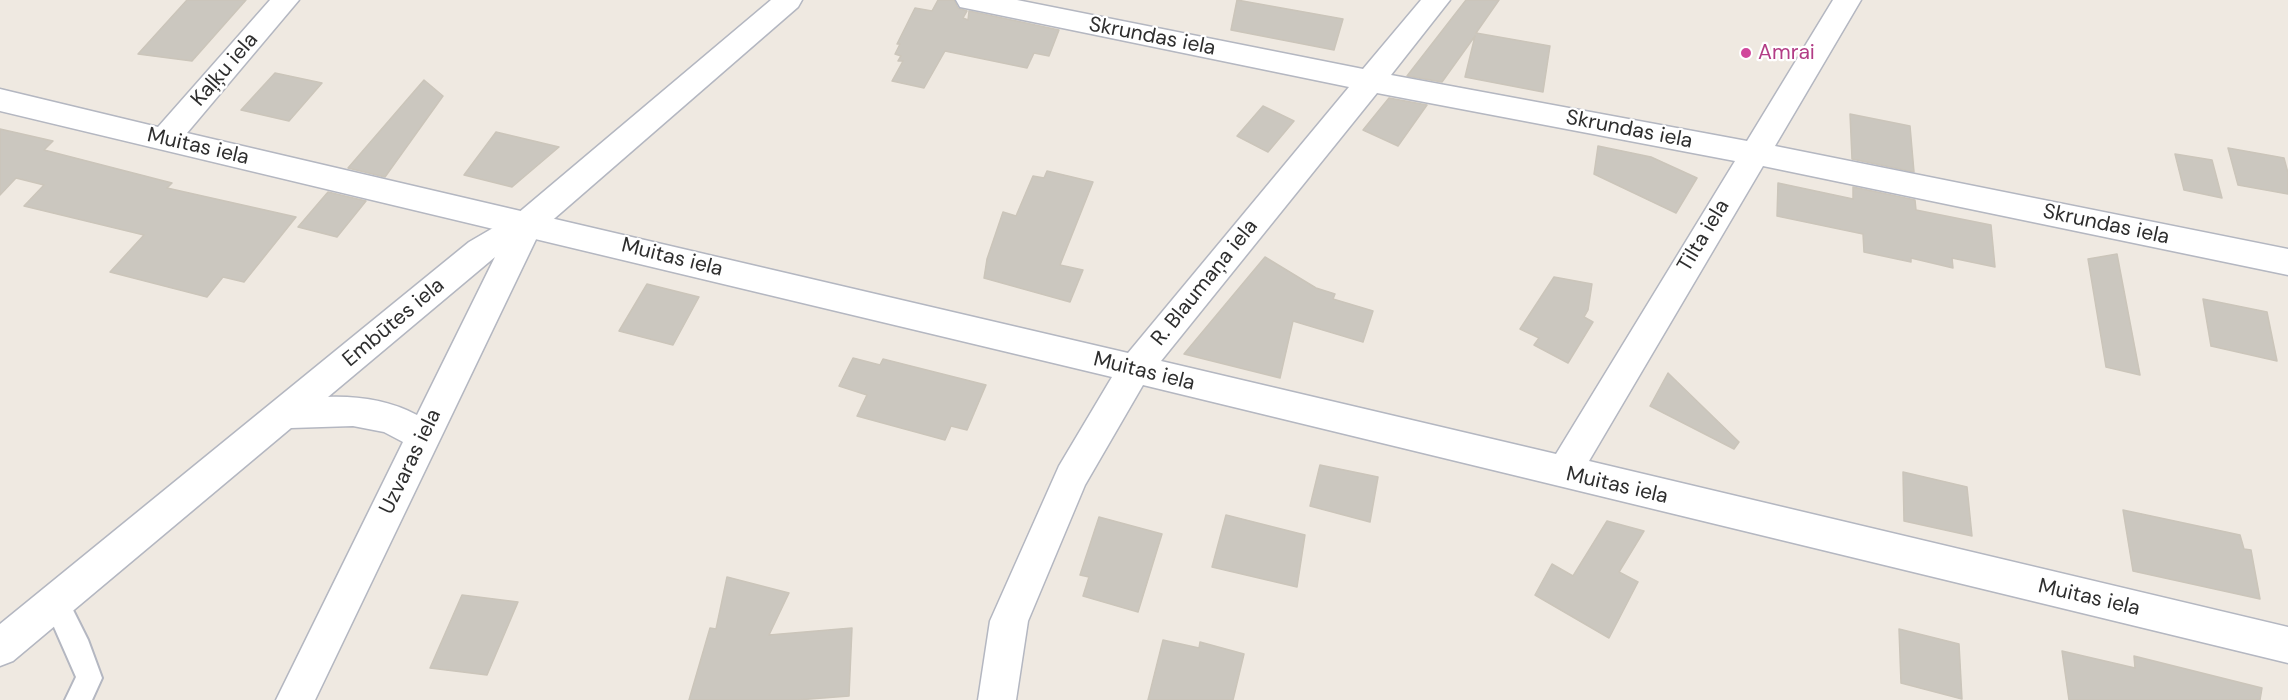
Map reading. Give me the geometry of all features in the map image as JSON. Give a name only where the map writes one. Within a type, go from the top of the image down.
[{"type":"street","name":"Kaļķu iela","points":[[165,140],[285,0]]},
{"type":"street","name":"Embūtes iela","points":[[0,648],[480,251],[528,223],[788,0]]},
{"type":"street","name":"Skrundas iela","points":[[970,0],[1370,81],[1754,153],[2288,262]]},
{"type":"street","name":"R. Blaumaņa iela","points":[[997,700],[1009,621],[1071,477],[1134,370],[1436,0]]},
{"type":"street","name":"Tilta iela","points":[[1563,473],[1847,0]]},
{"type":"street","name":"Muitas iela","points":[[0,100],[486,216],[528,223],[2288,645]]},
{"type":"street","name":"Uzvaras iela","points":[[295,700],[528,223]]},
{"type":"street","points":[[286,413],[353,411],[390,418],[424,436]]},
{"type":"lane","points":[[56,602],[80,649],[89,678],[78,700]]},
{"type":"building","points":[[187,0],[246,0],[192,61],[138,54]]},
{"type":"building","points":[[938,0],[954,0],[958,8],[967,11],[963,18],[968,20],[969,11],[1059,30],[1049,56],[1034,53],[1027,68],[945,51],[924,88],[892,81],[903,61],[898,61],[901,56],[895,54],[900,44],[897,44],[915,8],[932,11]]},
{"type":"building","points":[[1237,0],[1343,19],[1334,50],[1231,30]]},
{"type":"building","points":[[1466,0],[1499,0],[1476,33],[1550,46],[1543,92],[1465,77],[1475,36],[1442,82],[1407,76]]},
{"type":"building","points":[[275,73],[322,83],[289,121],[241,110]]},
{"type":"building","points":[[424,80],[443,96],[385,177],[348,168]]},
{"type":"building","points":[[1389,98],[1427,105],[1398,146],[1363,130]]},
{"type":"building","points":[[1263,106],[1294,121],[1268,152],[1237,136]]},
{"type":"building","points":[[1850,114],[1910,126],[1914,172],[1852,159]]},
{"type":"building","points":[[0,129],[53,141],[44,150],[172,183],[167,188],[296,217],[244,282],[223,277],[207,297],[110,272],[144,235],[24,206],[44,185],[16,178],[0,195]]},
{"type":"building","points":[[496,132],[559,147],[512,187],[464,175]]},
{"type":"building","points":[[1598,146],[1651,157],[1697,178],[1676,213],[1594,174]]},
{"type":"building","points":[[2228,148],[2284,158],[2288,173],[2288,194],[2238,185]]},
{"type":"building","points":[[2175,154],[2212,160],[2222,198],[2184,190]]},
{"type":"building","points":[[1047,171],[1093,182],[1060,265],[1083,270],[1070,302],[984,278],[987,259],[1003,212],[1016,216],[1033,176],[1044,178]]},
{"type":"building","points":[[1778,183],[1853,199],[1853,187],[1915,200],[1916,210],[1991,225],[1995,267],[1952,258],[1953,268],[1911,258],[1911,262],[1864,252],[1863,234],[1777,216]]},
{"type":"building","points":[[328,192],[366,201],[337,237],[298,227]]},
{"type":"building","points":[[2117,254],[2140,375],[2106,367],[2088,259]]},
{"type":"building","points":[[1265,257],[1316,288],[1335,294],[1333,299],[1373,311],[1363,342],[1293,321],[1280,378],[1184,354]]},
{"type":"building","points":[[1554,277],[1592,284],[1588,310],[1584,317],[1593,322],[1568,363],[1534,345],[1539,338],[1520,329]]},
{"type":"building","points":[[647,284],[699,297],[673,345],[619,331]]},
{"type":"building","points":[[2203,299],[2267,312],[2277,361],[2211,346]]},
{"type":"building","points":[[853,358],[880,365],[883,359],[986,385],[967,430],[951,426],[945,440],[857,416],[867,395],[839,386]]},
{"type":"building","points":[[1668,373],[1739,442],[1734,449],[1650,406]]},
{"type":"building","points":[[1320,465],[1378,477],[1370,522],[1310,506]]},
{"type":"building","points":[[1903,472],[1967,487],[1972,536],[1904,521]]},
{"type":"building","points":[[2123,510],[2240,535],[2244,549],[2251,550],[2260,599],[2133,571]]},
{"type":"building","points":[[1226,515],[1305,535],[1297,587],[1212,567]]},
{"type":"building","points":[[1099,517],[1162,534],[1138,612],[1083,596],[1089,577],[1080,575]]},
{"type":"building","points":[[1607,521],[1644,531],[1619,572],[1638,582],[1609,638],[1535,595],[1552,564],[1573,576]]},
{"type":"building","points":[[727,577],[789,593],[769,635],[852,628],[849,696],[797,700],[689,700],[710,628],[716,629]]},
{"type":"building","points":[[462,595],[518,602],[487,675],[430,668]]},
{"type":"building","points":[[1899,629],[1959,644],[1962,699],[1901,683]]},
{"type":"building","points":[[1163,640],[1199,648],[1200,642],[1244,654],[1233,700],[1148,700]]},
{"type":"building","points":[[2062,651],[2135,668],[2134,656],[2262,688],[2260,700],[2069,700]]},
{"type":"place","name":"Amrai","points":[[1746,53]]}]
